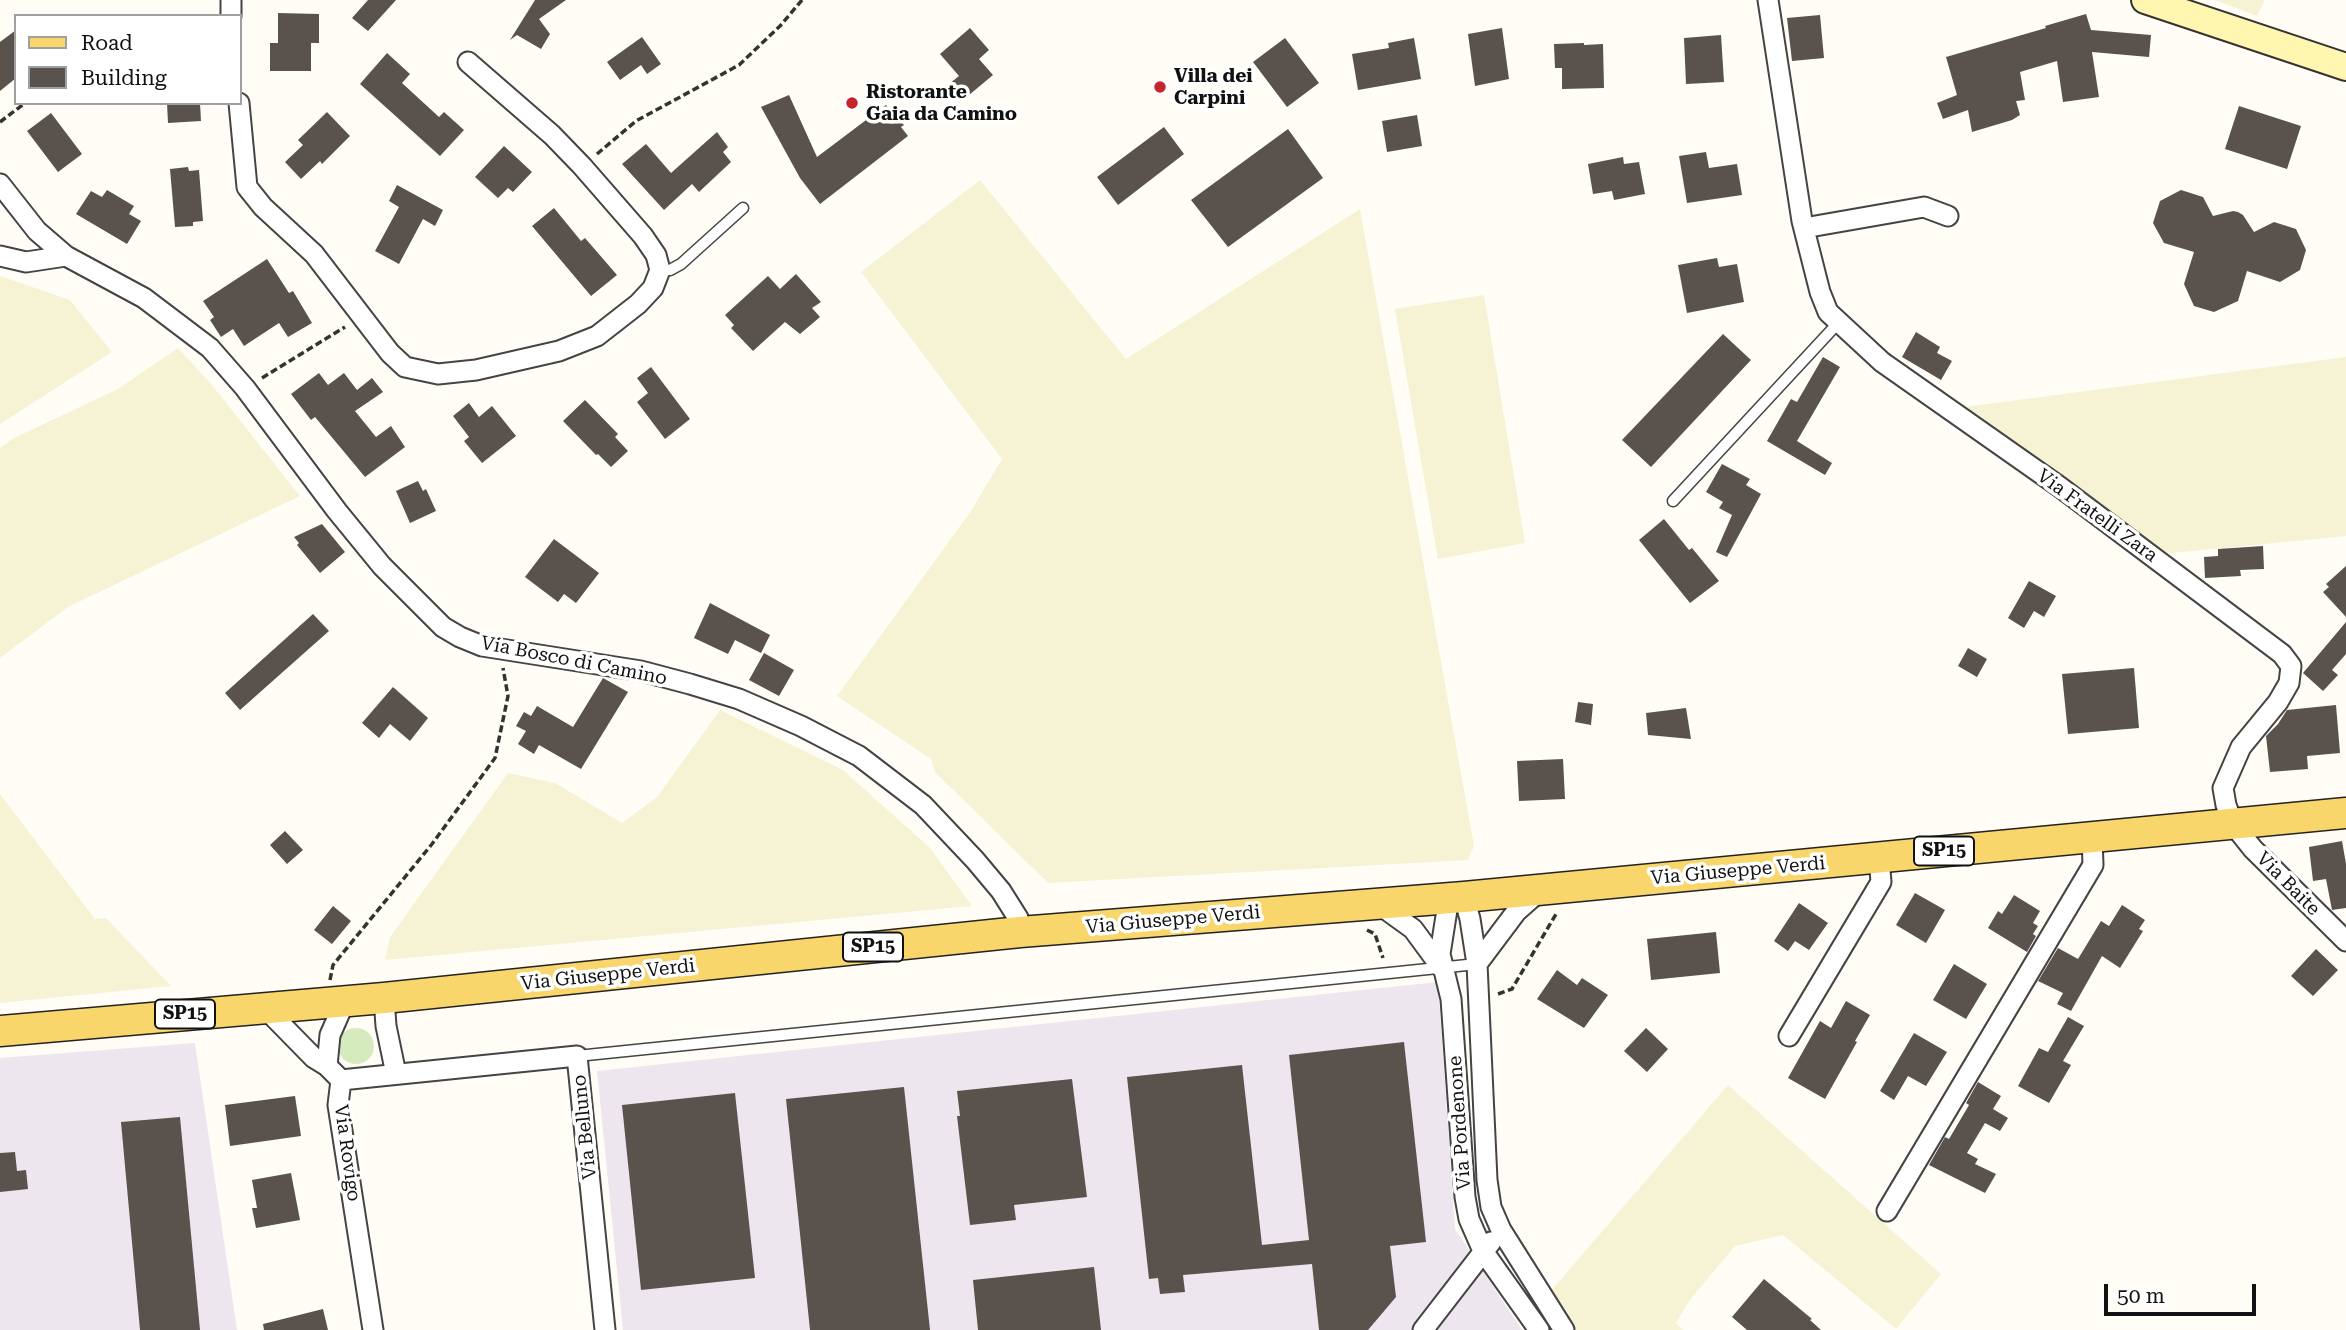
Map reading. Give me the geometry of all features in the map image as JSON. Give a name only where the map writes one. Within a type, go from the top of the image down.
[{"type":"main road","name":"Via Giuseppe Verdi","points":[[0,1031],[384,998],[1020,932],[1456,897],[2346,813]]},
{"type":"street","name":"Via Fratelli Zara","points":[[1768,0],[1804,228],[1820,292],[1828,312],[1882,362],[2060,487],[2282,654],[2291,666],[2289,683],[2278,702],[2241,747],[2223,788],[2233,824]]},
{"type":"street","points":[[2145,0],[2346,67]]},
{"type":"street","points":[[239,105],[247,187],[263,207],[314,254],[390,353],[405,367],[438,374],[476,370],[559,351],[597,336],[653,288],[660,270],[656,255],[643,236],[582,166],[552,135],[468,62]]},
{"type":"street","name":"Via Bosco di Camino","points":[[0,184],[37,231],[66,256],[164,311],[210,348],[245,388],[337,511],[382,566],[443,628],[460,638],[500,649],[641,671],[739,699],[801,726],[859,756],[923,805],[975,860],[1001,891],[1018,918],[1020,932]]},
{"type":"street","points":[[1804,228],[1924,207],[1948,216]]},
{"type":"street","points":[[0,256],[26,262],[66,256]]},
{"type":"street","name":"Via Baite","points":[[2233,824],[2253,849],[2346,941]]},
{"type":"street","points":[[1887,1211],[2093,864],[2092,838]]},
{"type":"street","points":[[1789,1036],[1881,882],[1878,858]]},
{"type":"street","points":[[1476,964],[1516,912],[1542,889]]},
{"type":"street","name":"Via Pordenone","points":[[1456,897],[1470,919],[1476,964],[1487,1180],[1491,1207],[1501,1230],[1564,1330]]},
{"type":"street","name":"Via Pordenone","points":[[1456,897],[1440,940],[1442,967],[1451,999],[1465,1197],[1469,1219],[1483,1251],[1539,1330]]},
{"type":"street","points":[[1377,903],[1413,929],[1442,967]]},
{"type":"street","points":[[384,998],[386,1026],[396,1074]]},
{"type":"street","name":"Via Rovigo","points":[[335,1002],[330,1035],[334,1073],[373,1330]]},
{"type":"street","points":[[265,1008],[314,1058],[334,1073]]},
{"type":"street","name":"Via Belluno","points":[[334,1073],[396,1074],[578,1056],[605,1330]]},
{"type":"street","points":[[1423,1330],[1501,1230]]},
{"type":"lane","points":[[660,270],[670,270],[681,264],[743,208]]},
{"type":"lane","points":[[1673,501],[1839,323]]},
{"type":"lane","points":[[578,1056],[1476,964]]},
{"type":"path","points":[[582,166],[636,121],[739,65],[780,26],[802,0]]},
{"type":"path","points":[[0,122],[22,105]]},
{"type":"path","points":[[245,388],[362,317]]},
{"type":"path","points":[[335,1002],[333,965],[432,844],[495,758],[508,696],[500,649]]},
{"type":"shaded area","points":[[2215,0],[2265,0],[2257,16]]},
{"type":"shaded area","points":[[980,180],[1126,359],[1360,209],[1474,846],[1468,860],[1048,883],[935,772],[931,759],[837,696],[971,511],[1002,459],[861,272]]},
{"type":"shaded area","points":[[0,276],[70,300],[112,352],[0,424]]},
{"type":"shaded area","points":[[1484,295],[1525,543],[1438,559],[1395,309]]},
{"type":"shaded area","points":[[178,348],[212,385],[300,496],[68,607],[0,658],[0,448],[14,438],[118,389]]},
{"type":"shaded area","points":[[2346,357],[2346,536],[2151,555],[1949,409]]},
{"type":"shaded area","points":[[720,710],[843,770],[930,848],[972,906],[385,960],[390,937],[508,773],[555,783],[622,823],[657,797]]},
{"type":"shaded area","points":[[0,794],[95,919],[106,918],[171,986],[0,1003]]},
{"type":"shaded area","points":[[1438,982],[1455,1229],[1522,1330],[623,1330],[597,1071]]},
{"type":"shaded area","points":[[195,1043],[237,1330],[0,1330],[0,1058]]},
{"type":"shaded area","points":[[1728,1085],[1941,1274],[1896,1329],[1783,1235],[1735,1246],[1689,1301],[1676,1323],[1683,1330],[1564,1330],[1544,1299]]},
{"type":"green space","points":[[356,1028],[369,1033],[374,1046],[369,1059],[356,1064],[343,1059],[338,1046],[343,1033]]},
{"type":"building","points":[[368,0],[396,0],[368,31],[352,18]]},
{"type":"building","points":[[535,0],[566,0],[539,19],[550,34],[541,49],[517,35],[510,40]]},
{"type":"building","points":[[278,13],[319,14],[319,43],[311,43],[311,71],[270,71],[270,43],[278,43]]},
{"type":"building","points":[[2086,14],[2091,30],[2151,35],[2149,57],[2092,52],[2099,97],[2063,102],[2057,61],[2020,72],[2025,100],[2016,101],[2020,115],[2012,120],[1972,132],[1968,110],[1943,119],[1937,103],[1957,95],[1946,57]]},
{"type":"building","points":[[1820,15],[1824,58],[1792,61],[1787,18]]},
{"type":"building","points":[[970,28],[989,50],[979,59],[993,75],[963,100],[949,84],[959,76],[940,54]]},
{"type":"building","points":[[1502,28],[1509,79],[1475,86],[1468,34]]},
{"type":"building","points":[[14,32],[14,80],[0,91],[0,42]]},
{"type":"building","points":[[1721,35],[1724,82],[1686,84],[1684,38]]},
{"type":"building","points":[[642,37],[661,64],[647,74],[641,65],[620,80],[607,62]]},
{"type":"building","points":[[1285,38],[1319,83],[1287,107],[1253,62]]},
{"type":"building","points":[[1414,38],[1421,79],[1358,90],[1352,54],[1389,48],[1388,43]]},
{"type":"building","points":[[1554,44],[1603,44],[1604,88],[1562,89],[1562,68],[1555,68]]},
{"type":"building","points":[[387,53],[410,74],[402,83],[439,117],[444,112],[464,130],[440,156],[360,84]]},
{"type":"building","points":[[789,95],[817,157],[886,105],[904,125],[901,127],[908,136],[820,204],[800,178],[761,107]]},
{"type":"building","points":[[167,105],[200,105],[201,121],[168,123]]},
{"type":"building","points":[[2239,106],[2301,126],[2287,169],[2225,149]]},
{"type":"building","points":[[327,112],[350,136],[322,164],[320,161],[301,179],[285,162],[303,145],[298,140]]},
{"type":"building","points":[[51,113],[82,154],[58,172],[27,131]]},
{"type":"building","points":[[1417,115],[1422,146],[1387,152],[1382,121]]},
{"type":"building","points":[[1164,127],[1184,154],[1118,205],[1097,177]]},
{"type":"building","points":[[1288,129],[1323,178],[1228,247],[1191,200]]},
{"type":"building","points":[[717,132],[728,147],[723,152],[731,162],[699,192],[692,184],[664,210],[622,164],[646,144],[671,173]]},
{"type":"building","points":[[504,146],[532,172],[513,192],[508,188],[498,198],[475,177]]},
{"type":"building","points":[[1706,152],[1709,168],[1737,164],[1742,195],[1687,203],[1679,156]]},
{"type":"building","points":[[1623,157],[1624,164],[1639,162],[1645,194],[1614,200],[1612,191],[1593,194],[1588,164]]},
{"type":"building","points":[[188,167],[189,171],[199,170],[203,221],[193,222],[193,226],[175,227],[170,169]]},
{"type":"building","points":[[397,185],[443,210],[435,226],[423,219],[399,264],[375,251],[399,207],[389,201]]},
{"type":"building","points":[[107,190],[134,206],[129,214],[141,221],[127,244],[76,214],[91,191],[102,197]]},
{"type":"building","points":[[2181,190],[2203,197],[2213,216],[2238,212],[2254,232],[2274,222],[2296,229],[2306,250],[2300,270],[2280,282],[2247,271],[2238,301],[2214,312],[2194,306],[2184,284],[2194,252],[2164,243],[2153,223],[2160,201]]},
{"type":"building","points":[[554,208],[581,241],[585,238],[617,275],[591,296],[532,226]]},
{"type":"building","points":[[1717,258],[1719,267],[1737,264],[1744,302],[1687,313],[1678,265]]},
{"type":"building","points":[[267,259],[289,293],[293,291],[312,323],[288,337],[279,323],[244,346],[233,329],[221,337],[210,320],[214,317],[203,301]]},
{"type":"building","points":[[796,274],[821,302],[812,308],[820,317],[800,334],[785,322],[753,351],[731,328],[734,325],[725,315],[768,276],[780,289]]},
{"type":"building","points":[[1916,332],[1940,347],[1937,353],[1952,361],[1941,380],[1902,357]]},
{"type":"building","points":[[1723,334],[1751,360],[1651,467],[1622,440]]},
{"type":"building","points":[[1823,357],[1840,367],[1797,441],[1832,463],[1825,475],[1767,441],[1791,399],[1797,402]]},
{"type":"building","points":[[651,367],[690,419],[665,439],[637,402],[648,393],[637,378]]},
{"type":"building","points":[[319,373],[328,385],[344,373],[357,390],[372,378],[383,392],[355,411],[376,437],[391,426],[405,447],[365,477],[315,417],[311,420],[291,394]]},
{"type":"building","points":[[585,400],[618,434],[615,437],[628,451],[611,467],[563,421]]},
{"type":"building","points":[[469,403],[479,417],[492,406],[516,436],[482,463],[464,441],[469,437],[453,416]]},
{"type":"building","points":[[1722,464],[1750,479],[1746,485],[1761,494],[1727,557],[1716,552],[1732,515],[1719,508],[1723,502],[1706,492]]},
{"type":"building","points":[[418,481],[423,491],[426,489],[436,511],[410,523],[396,491]]},
{"type":"building","points":[[1664,519],[1719,581],[1690,603],[1639,540]]},
{"type":"building","points":[[322,524],[345,552],[320,573],[297,545],[299,543],[294,537]]},
{"type":"building","points":[[554,539],[599,573],[576,603],[564,594],[558,602],[525,577]]},
{"type":"building","points":[[2263,546],[2264,569],[2240,570],[2241,576],[2205,578],[2204,557],[2218,556],[2218,549]]},
{"type":"building","points":[[2346,566],[2346,617],[2323,592],[2329,587],[2326,584]]},
{"type":"building","points":[[2029,581],[2056,596],[2044,617],[2034,611],[2024,628],[2008,618]]},
{"type":"building","points":[[710,603],[770,635],[761,653],[735,640],[728,654],[694,638]]},
{"type":"building","points":[[313,614],[329,631],[240,710],[225,693]]},
{"type":"building","points":[[2346,622],[2346,654],[2332,670],[2338,675],[2323,691],[2303,673]]},
{"type":"building","points":[[1968,648],[1987,659],[1977,677],[1958,666]]},
{"type":"building","points":[[764,653],[794,670],[779,696],[749,680]]},
{"type":"building","points":[[2134,668],[2139,728],[2068,734],[2062,674]]},
{"type":"building","points":[[603,678],[628,692],[581,769],[539,745],[534,754],[518,744],[526,731],[516,726],[524,712],[531,716],[537,706],[573,727]]},
{"type":"building","points":[[393,687],[428,718],[410,741],[390,724],[379,738],[362,723]]},
{"type":"building","points":[[1578,702],[1593,704],[1591,725],[1575,722]]},
{"type":"building","points":[[2336,705],[2340,753],[2307,756],[2308,769],[2270,772],[2266,736],[2287,710]]},
{"type":"building","points":[[1686,708],[1691,739],[1648,735],[1646,713]]},
{"type":"building","points":[[1563,759],[1565,799],[1519,801],[1517,761]]},
{"type":"building","points":[[285,831],[303,850],[287,864],[270,845]]},
{"type":"building","points":[[2342,841],[2346,864],[2346,908],[2332,910],[2326,879],[2313,881],[2309,847]]},
{"type":"building","points":[[1915,893],[1945,910],[1926,943],[1896,925]]},
{"type":"building","points":[[2014,895],[2040,911],[2033,923],[2038,926],[2033,934],[2036,936],[2027,952],[1988,928],[1998,911],[2002,914]]},
{"type":"building","points":[[1799,903],[1828,923],[1809,950],[1795,941],[1788,951],[1774,941]]},
{"type":"building","points":[[2122,905],[2145,920],[2139,929],[2143,931],[2120,968],[2102,956],[2071,1011],[2057,1004],[2063,993],[2038,981],[2058,948],[2078,959],[2101,921],[2109,926]]},
{"type":"building","points":[[333,906],[351,921],[332,944],[314,930]]},
{"type":"building","points":[[1716,932],[1720,973],[1651,980],[1647,939]]},
{"type":"building","points":[[2316,949],[2338,970],[2313,996],[2291,976]]},
{"type":"building","points":[[1954,964],[1987,984],[1966,1019],[1933,1000]]},
{"type":"building","points":[[1557,970],[1577,985],[1582,978],[1608,995],[1584,1028],[1537,999]]},
{"type":"building","points":[[1846,1001],[1870,1015],[1825,1099],[1788,1078],[1820,1021],[1831,1028]]},
{"type":"building","points":[[2068,1017],[2084,1026],[2063,1061],[2071,1065],[2049,1103],[2018,1086],[2039,1048],[2048,1052]]},
{"type":"building","points":[[1646,1028],[1668,1049],[1647,1072],[1624,1051]]},
{"type":"building","points":[[1914,1033],[1947,1052],[1926,1086],[1908,1076],[1894,1100],[1880,1091]]},
{"type":"building","points":[[1404,1042],[1426,1242],[1390,1246],[1396,1297],[1368,1330],[1319,1330],[1312,1264],[1183,1275],[1185,1292],[1160,1294],[1158,1278],[1149,1279],[1127,1077],[1242,1065],[1262,1245],[1309,1240],[1289,1055]]},
{"type":"building","points":[[1072,1079],[1087,1197],[1014,1205],[1016,1220],[970,1225],[957,1116],[960,1116],[957,1091]]},
{"type":"building","points":[[1978,1082],[2001,1096],[1993,1109],[2008,1118],[2000,1131],[1985,1123],[1967,1153],[1978,1159],[1975,1164],[1996,1174],[1985,1193],[1929,1165],[1945,1137],[1949,1139],[1969,1105],[1966,1103]]},
{"type":"building","points":[[904,1087],[930,1330],[810,1330],[786,1099]]},
{"type":"building","points":[[735,1093],[755,1278],[641,1290],[622,1105]]},
{"type":"building","points":[[295,1096],[301,1136],[230,1146],[225,1105]]},
{"type":"building","points":[[180,1117],[200,1330],[140,1330],[121,1122]]},
{"type":"building","points":[[15,1152],[17,1171],[26,1170],[28,1189],[0,1192],[0,1153]]},
{"type":"building","points":[[291,1173],[300,1220],[256,1228],[252,1208],[257,1208],[252,1180]]},
{"type":"building","points":[[1094,1267],[1101,1330],[978,1330],[973,1280]]},
{"type":"building","points":[[1764,1279],[1812,1319],[1810,1320],[1821,1330],[1747,1330],[1732,1317]]},
{"type":"building","points":[[323,1309],[328,1330],[264,1330],[263,1324]]},
{"type":"place","name":"Villa dei Carpini","points":[[1160,87]]},
{"type":"place","name":"Ristorante Gaia da Camino","points":[[852,103]]}]
